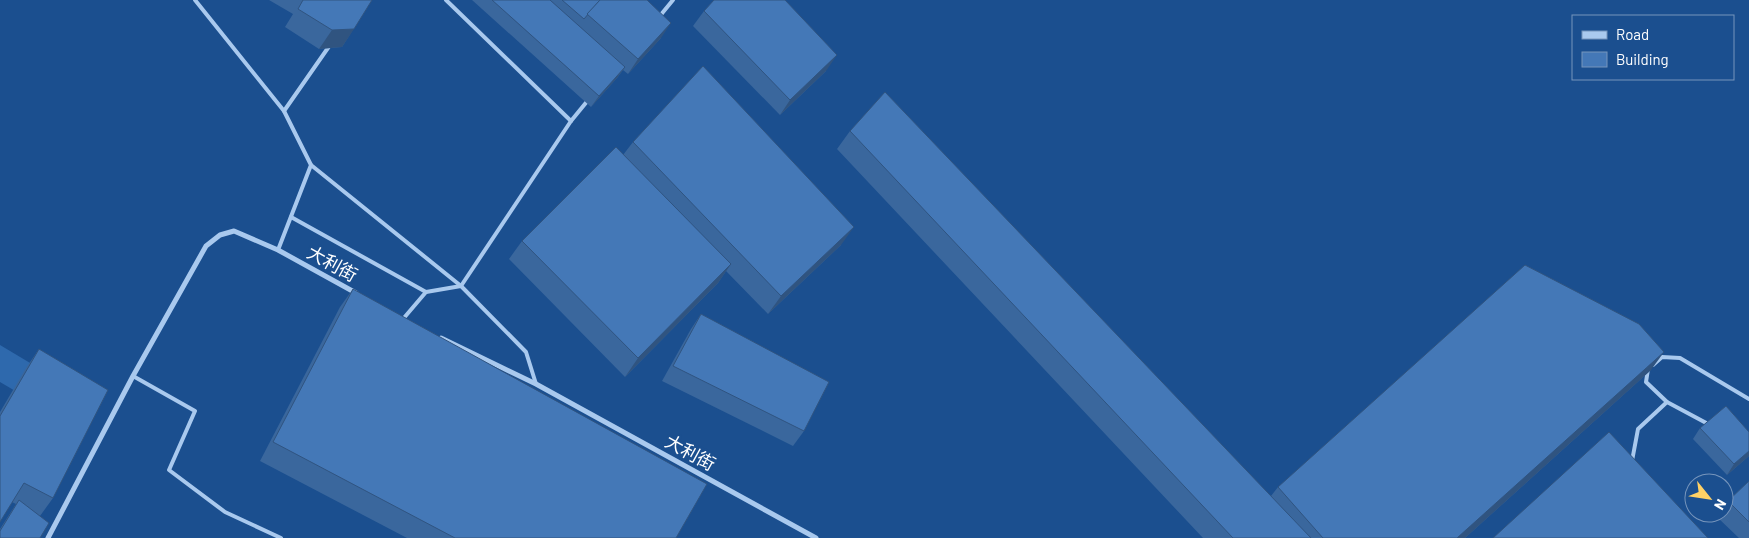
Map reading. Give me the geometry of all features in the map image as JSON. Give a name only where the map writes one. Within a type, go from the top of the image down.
[{"type":"street","name":"大利街","points":[[48,538],[133,376],[206,246],[220,235],[234,231],[278,250],[362,296]]},
{"type":"street","points":[[395,314],[412,323]]},
{"type":"street","name":"大利街","points":[[439,336],[536,384],[816,538]]},
{"type":"lane","points":[[195,0],[284,111],[311,165],[461,286],[526,352],[536,384]]},
{"type":"lane","points":[[446,0],[571,121]]},
{"type":"lane","points":[[656,21],[674,0]]},
{"type":"lane","points":[[284,111],[332,41]]},
{"type":"lane","points":[[291,217],[426,292],[461,286],[571,121],[595,92]]},
{"type":"lane","points":[[278,250],[311,165]]},
{"type":"lane","points":[[403,319],[426,292]]},
{"type":"lane","points":[[1716,428],[1668,402],[1646,382],[1648,369],[1662,357],[1680,358],[1749,399]]},
{"type":"lane","points":[[133,376],[195,411],[168,470],[225,512],[281,538]]},
{"type":"lane","points":[[1631,465],[1638,429],[1668,402]]},
{"type":"shaded area","points":[[0,345],[92,400],[78,428],[0,382]]},
{"type":"building","points":[[303,0],[372,0],[354,29],[332,30],[298,9]]},
{"type":"building","points":[[492,0],[550,0],[625,67],[599,96]]},
{"type":"building","points":[[562,0],[600,0],[584,19]]},
{"type":"building","points":[[600,0],[647,0],[671,23],[638,59],[587,14]]},
{"type":"building","points":[[714,0],[785,0],[837,55],[790,100],[704,11]]},
{"type":"building","points":[[703,66],[854,227],[781,296],[633,142]]},
{"type":"building","points":[[885,92],[1311,538],[1233,538],[850,131]]},
{"type":"building","points":[[616,147],[731,264],[638,358],[522,241]]},
{"type":"building","points":[[1525,265],[1639,324],[1664,352],[1457,538],[1323,538],[1278,487]]},
{"type":"building","points":[[353,289],[707,484],[676,538],[455,538],[273,442]]},
{"type":"building","points":[[701,314],[829,382],[804,431],[673,366]]},
{"type":"building","points":[[39,349],[108,390],[53,498],[24,483],[0,522],[0,416]]},
{"type":"building","points":[[1726,406],[1749,432],[1749,451],[1734,464],[1700,428]]},
{"type":"building","points":[[1609,432],[1684,512],[1684,523],[1694,523],[1708,538],[1493,538]]},
{"type":"building","points":[[1749,481],[1749,522],[1734,507],[1734,495]]},
{"type":"building","points":[[19,500],[49,523],[40,538],[0,538],[0,531]]}]
